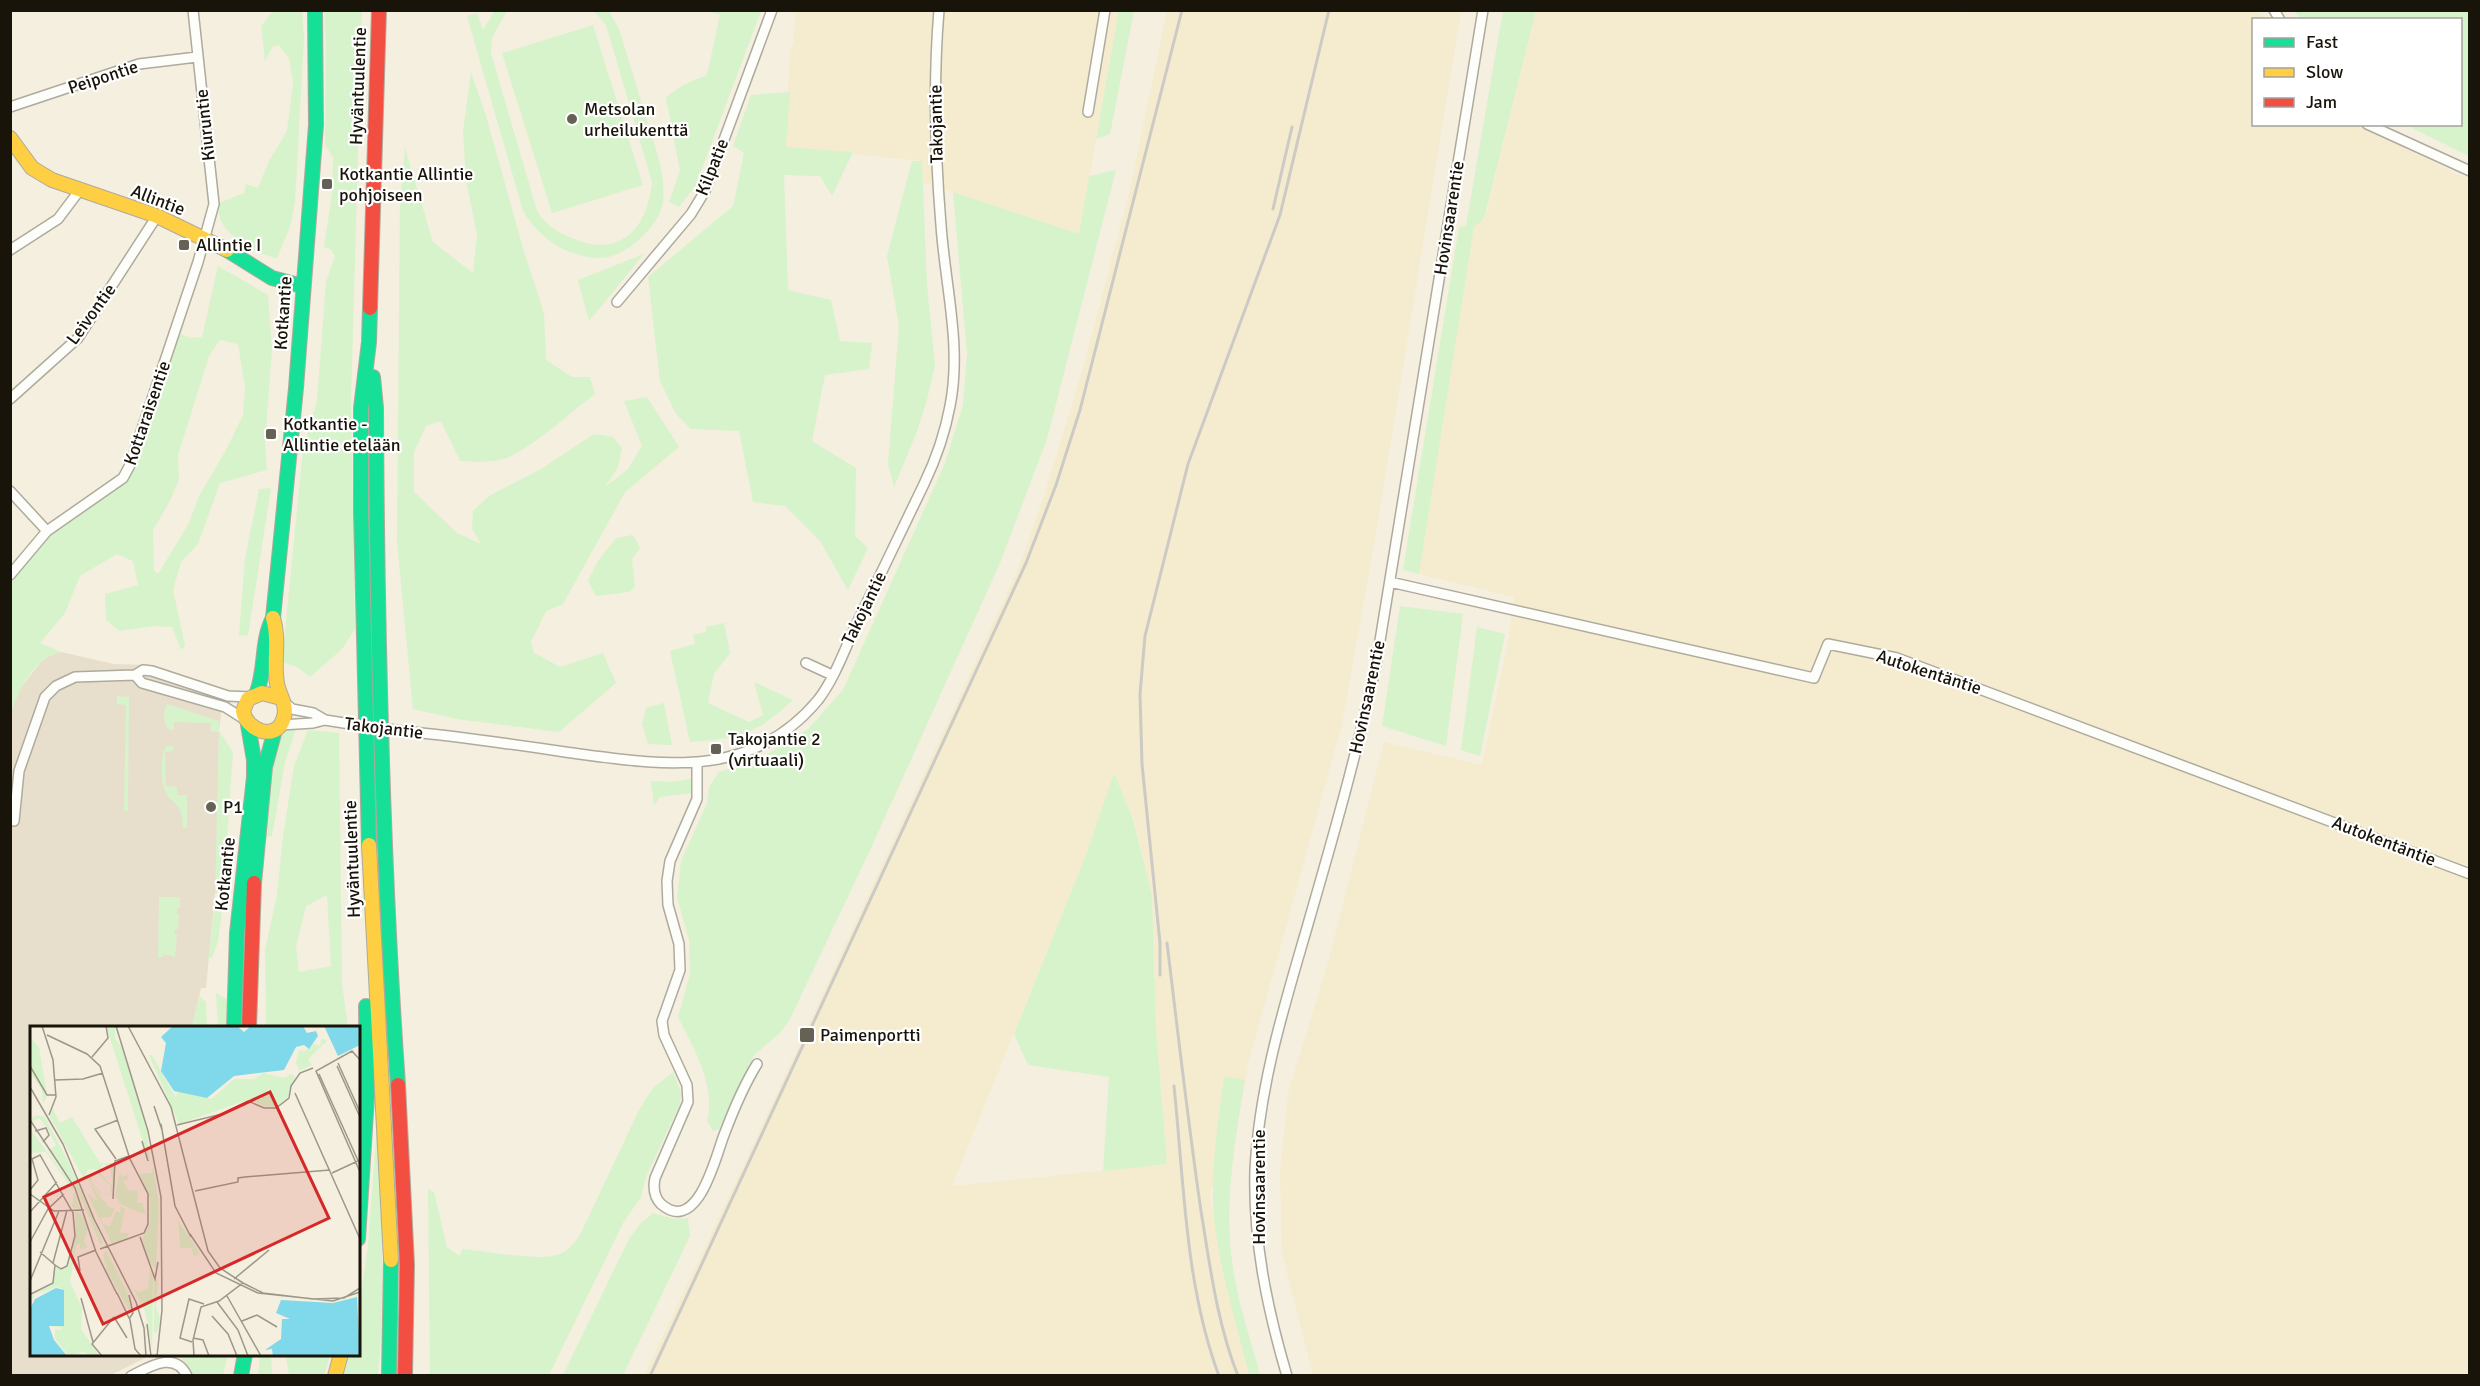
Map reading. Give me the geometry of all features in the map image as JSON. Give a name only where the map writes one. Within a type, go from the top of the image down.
[{"type":"main road","name":"Kotkantie","points":[[253,694],[263,673],[266,629],[273,618],[296,388],[316,125],[315,10]]},
{"type":"main road","name":"Hyväntuulentie","points":[[379,10],[369,342],[361,408],[361,512],[370,878],[391,1245],[390,1376]]},
{"type":"main road","name":"Allintie","points":[[10,138],[32,168],[52,180],[157,216],[205,238],[272,278],[302,286]]},
{"type":"main road","name":"Hyväntuulentie","points":[[369,342],[376,408],[378,635],[386,886],[405,1223],[407,1328],[405,1376]]},
{"type":"main road","name":"Kotkantie","points":[[273,618],[278,630],[276,674],[282,700]]},
{"type":"main road","points":[[272,692],[282,700],[285,712],[278,727],[257,731],[246,722],[245,704],[253,694],[272,692]]},
{"type":"main road","name":"Kotkantie","points":[[234,1026],[236,947],[254,777],[254,760],[246,722]]},
{"type":"main road","name":"Kotkantie","points":[[249,1026],[250,948],[257,846],[265,771],[271,739],[278,727]]},
{"type":"main road","points":[[360,1207],[367,1096],[366,980],[370,878]]},
{"type":"main road","points":[[405,1223],[414,1289],[417,1376]]},
{"type":"main road","points":[[241,1376],[245,1356]]},
{"type":"main road","points":[[251,1376],[253,1356]]},
{"type":"main road","points":[[335,1376],[340,1356]]},
{"type":"street","name":"Kiuruntie","points":[[193,10],[214,204],[205,238]]},
{"type":"street","name":"Kilpatie","points":[[617,302],[679,229],[705,191],[772,10]]},
{"type":"street","name":"Takojantie","points":[[282,700],[292,709],[313,713],[325,720],[344,723],[654,763],[697,763],[738,754],[783,731],[793,725],[818,699],[832,675],[934,462],[951,405],[954,353],[941,228],[934,96],[939,10]]},
{"type":"street","points":[[1088,112],[1105,10]]},
{"type":"street","name":"Hovinsaarentie","points":[[1287,1376],[1267,1303],[1257,1236],[1255,1170],[1259,1125],[1276,1036],[1342,805],[1366,710],[1390,582],[1483,10]]},
{"type":"street","name":"Peipontie","points":[[10,107],[139,64],[197,57]]},
{"type":"street","points":[[2371,126],[2469,171]]},
{"type":"street","points":[[10,250],[58,219],[79,191]]},
{"type":"street","name":"Leivontie","points":[[10,399],[78,338],[157,216]]},
{"type":"street","name":"Kottaraisentie","points":[[10,575],[47,531],[123,478],[130,465],[205,238]]},
{"type":"street","points":[[10,491],[47,531]]},
{"type":"street","name":"Autokentäntie","points":[[1390,582],[1814,678],[1828,644],[1897,658],[2469,874]]},
{"type":"street","points":[[806,663],[832,675]]},
{"type":"street","points":[[14,821],[19,771],[45,698],[56,686],[75,677],[135,675],[143,670],[228,696],[253,694]]},
{"type":"street","points":[[135,675],[142,683],[225,707],[246,722]]},
{"type":"street","name":"Takojantie","points":[[278,727],[325,720]]},
{"type":"street","points":[[697,763],[697,799],[670,861],[667,881],[668,905],[678,944],[680,970],[664,1013],[662,1028],[688,1094],[685,1112],[655,1178],[656,1197],[662,1204],[679,1211],[686,1209],[696,1200],[715,1164],[724,1134],[757,1064]]},
{"type":"street","points":[[133,1375],[159,1362],[169,1361],[179,1365],[187,1376]]},
{"type":"shaded area","points":[[1941,10],[1965,13],[1971,10],[2256,11],[2266,18],[2252,18],[2252,126],[2359,126],[2469,180],[2469,1375],[1313,1376],[1282,1253],[1280,1171],[1288,1093],[1327,966],[1384,742],[1482,765],[1509,637],[1514,597],[1419,574],[1474,226],[1485,219],[1536,11]]},
{"type":"shaded area","points":[[796,11],[1119,11],[1079,234],[922,182],[922,161],[785,147],[790,48],[793,44]]},
{"type":"shaded area","points":[[1167,11],[1461,11],[1375,539],[1342,724],[1247,1068],[1233,1152],[1210,1192],[1222,1263],[1249,1375],[644,1376],[1020,565],[1044,496],[1084,365],[1129,193]],"holes":[[[1114,774],[1134,819],[1152,895],[1156,1029],[1167,1164],[952,1186],[1087,852]]]},
{"type":"shaded area","points":[[61,652],[114,664],[147,665],[224,690],[219,731],[217,871],[206,988],[201,988],[192,1026],[30,1026],[30,1356],[149,1356],[111,1375],[11,1375],[10,713],[19,690],[49,655]]},
{"type":"green space","points":[[495,10],[507,11],[492,38],[491,53],[537,211],[548,224],[558,231],[591,244],[606,245],[629,235],[638,225],[644,213],[652,182],[606,25],[594,11],[609,11],[619,29],[659,159],[663,180],[662,208],[656,219],[640,239],[622,252],[598,258],[574,254],[545,237],[523,211],[467,16],[477,13],[483,30]]},
{"type":"green space","points":[[1119,10],[1134,11],[1110,134],[1096,139]]},
{"type":"green space","points":[[273,11],[302,11],[304,38],[295,202],[290,227],[277,258],[255,250],[232,235],[221,221],[217,204],[244,193],[246,184],[258,188],[269,161],[287,131],[293,83],[289,58],[279,45],[273,46],[265,61],[261,26]]},
{"type":"green space","points":[[324,11],[362,11],[351,399],[355,629],[342,649],[310,677],[297,667],[282,662],[303,449],[317,401],[326,282],[335,256],[331,250],[324,247],[332,195],[333,158],[325,144]]},
{"type":"green space","points":[[708,11],[761,11],[696,185],[679,207],[669,202],[680,171],[666,97],[683,85],[707,75],[720,15]]},
{"type":"green space","points":[[1503,11],[1536,11],[1484,219],[1474,227],[1419,574],[1403,570],[1459,227],[1466,225]]},
{"type":"green space","points":[[2295,11],[2469,11],[2469,156],[2408,126],[2462,126],[2462,18],[2299,18]]},
{"type":"green space","name":"Metsolan urheilukenttä","points":[[593,25],[643,185],[552,213],[502,53]]},
{"type":"green space","points":[[471,72],[544,313],[546,360],[572,377],[590,377],[595,394],[533,443],[499,460],[460,461],[441,421],[426,426],[414,452],[414,492],[457,533],[481,544],[472,529],[473,511],[489,496],[541,469],[594,434],[613,437],[622,448],[618,467],[605,487],[628,469],[642,446],[624,401],[647,397],[679,447],[625,492],[563,604],[546,611],[531,642],[534,653],[560,667],[603,653],[616,683],[559,732],[457,719],[413,709],[397,542],[400,200],[405,148],[433,242],[473,273],[477,235],[466,179],[463,132]]},
{"type":"green space","points":[[790,92],[786,147],[853,152],[832,196],[820,176],[784,175],[788,290],[831,300],[840,341],[872,343],[869,369],[825,375],[812,441],[856,468],[855,536],[868,548],[848,590],[820,541],[785,506],[753,502],[739,431],[691,429],[676,414],[660,381],[648,277],[733,206],[744,153],[733,146],[751,95]]},
{"type":"green space","points":[[912,161],[922,161],[927,285],[935,365],[916,434],[894,487],[888,464],[899,326],[887,256]]},
{"type":"green space","points":[[1116,170],[1047,439],[1000,563],[871,848],[790,1019],[781,1032],[754,1055],[719,1129],[713,1131],[707,1121],[709,1094],[706,1080],[697,1054],[678,1017],[690,974],[689,940],[677,898],[681,861],[707,803],[709,787],[719,772],[761,758],[808,729],[843,690],[945,463],[963,405],[967,354],[953,192],[1079,234],[1089,176]]},
{"type":"green space","points":[[644,254],[589,321],[578,280]]},
{"type":"green space","points":[[218,266],[268,295],[272,350],[265,442],[267,470],[220,483],[198,544],[181,562],[173,590],[185,646],[181,650],[172,627],[154,626],[119,631],[106,620],[105,594],[138,585],[133,561],[117,554],[80,576],[65,613],[40,643],[61,652],[51,655],[29,675],[11,712],[11,583],[18,571],[50,535],[127,481],[137,459],[178,333],[191,338],[202,337]],"holes":[[[220,340],[238,344],[245,387],[243,415],[199,496],[189,523],[158,574],[154,570],[153,530],[171,499],[179,479],[178,455],[209,356]]]},
{"type":"green space","points":[[271,488],[248,636],[239,635],[245,558],[259,489]]},
{"type":"green space","points":[[633,535],[640,548],[632,559],[635,587],[629,592],[596,596],[588,581],[598,561],[616,538]]},
{"type":"green space","points":[[1400,606],[1463,614],[1446,746],[1382,726]]},
{"type":"green space","points":[[724,623],[730,653],[714,674],[708,703],[749,722],[763,715],[754,682],[793,700],[768,721],[746,733],[722,739],[690,742],[670,651],[695,644],[693,635],[706,632],[706,627]]},
{"type":"green space","points":[[1477,627],[1505,634],[1480,756],[1461,750]]},
{"type":"green space","points":[[117,696],[129,697],[128,811],[124,811],[126,705],[117,704]]},
{"type":"green space","points":[[664,703],[672,745],[648,744],[642,724],[646,708]]},
{"type":"green space","points":[[167,704],[219,721],[219,731],[233,752],[223,894],[215,893],[219,732],[211,731],[211,723],[174,722],[174,730],[168,729],[164,717]]},
{"type":"green space","points":[[296,729],[285,762],[272,836],[266,837],[269,782],[274,754],[285,730]]},
{"type":"green space","points":[[308,730],[339,733],[342,984],[348,1026],[266,1026],[265,950],[277,895],[294,766]],"holes":[[[327,895],[331,966],[299,972],[296,946],[306,906]]]},
{"type":"green space","points":[[167,746],[173,746],[173,751],[165,752],[166,786],[177,787],[177,795],[187,795],[187,828],[183,828],[181,811],[166,793],[163,783],[162,759]]},
{"type":"green space","points":[[1114,773],[1133,819],[1152,895],[1156,1029],[1167,1164],[1103,1171],[1109,1077],[1028,1065],[1014,1034],[1087,852]]},
{"type":"green space","points":[[691,779],[692,793],[660,797],[654,806],[651,781],[671,782]]},
{"type":"green space","points":[[159,897],[178,897],[180,899],[180,908],[177,908],[178,929],[175,929],[174,934],[177,935],[175,957],[164,954],[163,957],[158,957]]},
{"type":"green space","points":[[215,902],[223,903],[218,942],[212,957],[208,959]]},
{"type":"green space","points":[[216,993],[228,1000],[226,1026],[218,1026]]},
{"type":"green space","points":[[199,996],[206,1002],[207,1026],[192,1026]]},
{"type":"green space","points":[[673,1072],[681,1093],[680,1104],[646,1177],[641,1197],[623,1223],[549,1375],[430,1375],[428,1189],[434,1192],[447,1247],[460,1256],[462,1249],[537,1257],[557,1255],[571,1246],[581,1233],[639,1110],[653,1088]]},
{"type":"green space","points":[[1224,1076],[1245,1080],[1232,1174],[1230,1244],[1238,1295],[1260,1375],[1249,1375],[1216,1238],[1213,1200],[1214,1165]]},
{"type":"green space","points":[[377,1125],[382,1281],[378,1375],[344,1376],[349,1356],[360,1356],[360,1300],[368,1246]]},
{"type":"green space","points":[[653,1213],[674,1219],[688,1218],[690,1236],[623,1375],[563,1375],[629,1239],[640,1224]]},
{"type":"green space","points":[[180,1356],[228,1356],[223,1375],[191,1375],[188,1366]]},
{"type":"green space","points":[[260,1356],[271,1356],[272,1375],[258,1375]]},
{"type":"green space","points":[[286,1356],[330,1356],[324,1376],[289,1375]]},
{"type":"railway","points":[[650,1376],[1026,563],[1056,485],[1080,410],[1182,10]]},
{"type":"railway","points":[[1160,975],[1160,943],[1142,764],[1140,694],[1145,636],[1188,464],[1280,215],[1329,10]]},
{"type":"railway","points":[[1273,209],[1292,127]]},
{"type":"railway","points":[[1167,943],[1201,1211],[1219,1315],[1238,1376]]},
{"type":"railway","points":[[1174,1086],[1192,1270],[1199,1306],[1219,1376]]},
{"type":"traffic: fast","points":[[257,692],[267,636],[273,618],[296,388],[316,125],[315,10]]},
{"type":"traffic: fast","points":[[227,250],[272,278],[302,286]]},
{"type":"traffic: fast","points":[[369,845],[361,512],[361,408],[369,342],[370,308]]},
{"type":"traffic: fast","points":[[373,377],[376,408],[379,662],[384,831],[398,1085]]},
{"type":"traffic: fast","points":[[234,1026],[237,933],[254,777],[254,760],[248,725]]},
{"type":"traffic: fast","points":[[254,883],[265,767],[275,730]]},
{"type":"traffic: fast","points":[[360,1207],[367,1096],[366,1006]]},
{"type":"traffic: fast","points":[[389,1376],[391,1260]]},
{"type":"traffic: fast","points":[[241,1376],[245,1356]]},
{"type":"traffic: slow","points":[[10,138],[32,168],[52,180],[157,216],[227,250]]},
{"type":"traffic: slow","points":[[273,618],[276,634],[276,675],[285,715],[279,727],[274,731],[261,731],[249,724],[243,711],[248,699],[262,693],[281,698]]},
{"type":"traffic: slow","points":[[369,845],[391,1260]]},
{"type":"traffic: slow","points":[[335,1376],[340,1356]]},
{"type":"traffic: jam","points":[[370,308],[379,10]]},
{"type":"traffic: jam","points":[[249,1026],[254,883]]},
{"type":"traffic: jam","points":[[398,1085],[407,1265],[405,1376]]},
{"type":"place","name":"Metsolan urheilukenttä","points":[[572,119]]},
{"type":"place","name":"Kotkantie Allintie pohjoiseen","points":[[327,184]]},
{"type":"place","name":"Allintie I","points":[[184,245]]},
{"type":"place","name":"Kotkantie - Allintie etelään","points":[[271,434]]},
{"type":"place","name":"Takojantie 2 (virtuaali)","points":[[716,749]]},
{"type":"place","name":"P1","points":[[211,807]]},
{"type":"place","name":"Paimenportti","points":[[807,1035]]}]
